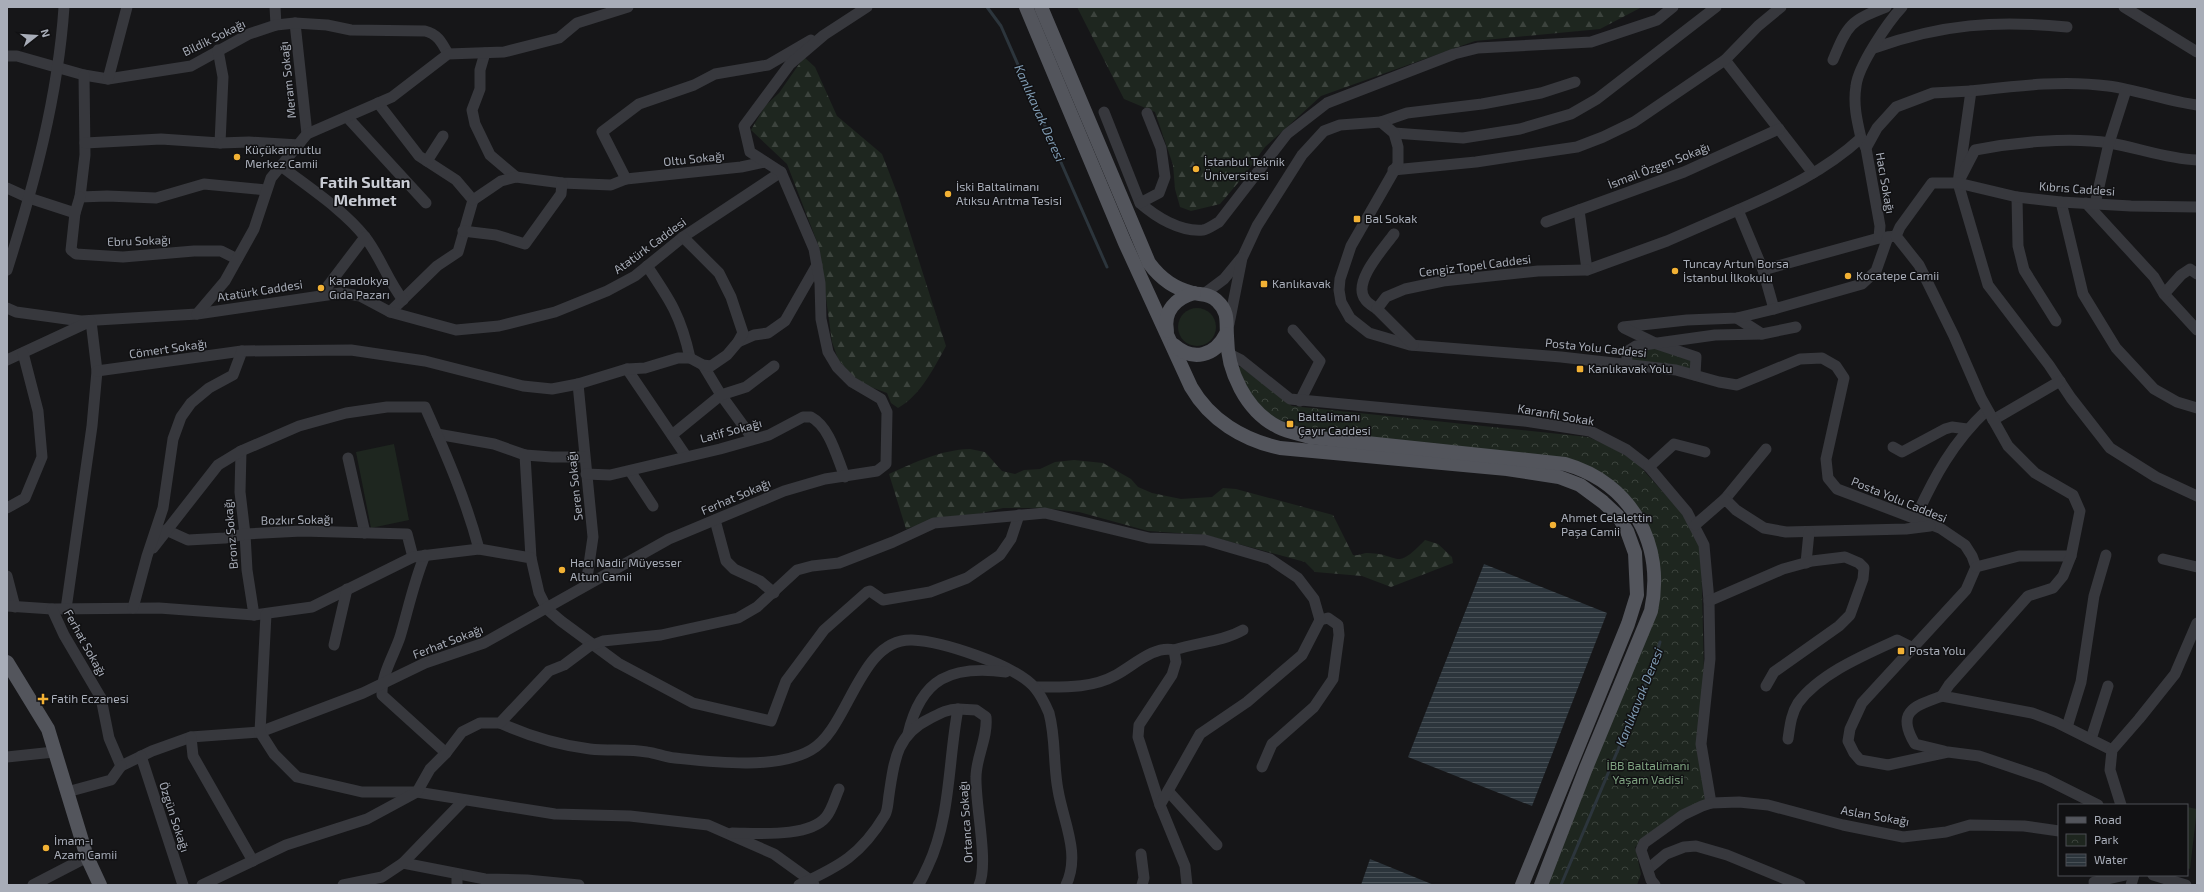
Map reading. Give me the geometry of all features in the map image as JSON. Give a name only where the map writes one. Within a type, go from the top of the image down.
[{"type":"main road","points":[[1026,7],[1125,243],[1171,340],[1191,387],[1202,403],[1225,424],[1256,442],[1295,450],[1323,451],[1486,467],[1569,479],[1589,490],[1618,516],[1627,531],[1635,553],[1638,595],[1628,624],[1522,885]]},
{"type":"main road","points":[[1041,7],[1149,263],[1166,281],[1181,289],[1212,297],[1222,306],[1227,317],[1229,354],[1242,393],[1252,407],[1265,419],[1279,428],[1310,437],[1565,464],[1590,473],[1605,482],[1634,511],[1651,549],[1654,596],[1651,611],[1586,768],[1541,885]]},
{"type":"main road","points":[[1199,294],[1177,301],[1171,308],[1166,326],[1171,340],[1187,354],[1205,355],[1218,347],[1227,330]]},
{"type":"main road","points":[[7,662],[48,729],[87,857],[100,885]]},
{"type":"street","points":[[7,270],[29,198],[53,98],[56,66],[61,48],[64,7]]},
{"type":"street","points":[[108,79],[127,7]]},
{"type":"street","points":[[274,7],[276,25]]},
{"type":"street","points":[[197,314],[225,281],[254,229],[271,178],[307,134],[392,97],[448,54],[504,52],[560,38],[577,23],[628,7]]},
{"type":"street","points":[[738,342],[754,334],[768,333],[785,321],[817,266],[814,249],[781,172],[750,152],[744,126],[790,64],[824,35],[867,7]]},
{"type":"street","points":[[1104,112],[1140,203],[1152,214],[1169,223],[1185,228],[1204,230],[1220,222],[1287,134],[1327,103],[1454,54],[1478,48],[1591,42],[1657,20],[1673,7]]},
{"type":"street","points":[[1381,122],[1394,133],[1463,138],[1520,129],[1571,114],[1597,98],[1716,7]]},
{"type":"street","points":[[1393,170],[1476,162],[1577,147],[1634,122],[1725,60],[1758,26],[1782,7]]},
{"type":"street","points":[[1833,60],[1850,25],[1865,15],[1886,7]]},
{"type":"street","points":[[1866,148],[1860,138],[1854,106],[1856,84],[1874,48],[1902,7]]},
{"type":"street","points":[[2124,7],[2197,52]]},
{"type":"street","name":"Bildik Sokağı","points":[[7,56],[17,56],[84,75],[108,79],[191,66],[249,34],[276,25],[295,23],[327,25],[351,30],[426,31],[433,33],[438,38],[448,54]]},
{"type":"street","name":"Meram Sokağı","points":[[295,23],[307,134]]},
{"type":"street","points":[[1874,48],[1906,37],[1945,28],[1983,23],[2031,24],[2067,27]]},
{"type":"street","points":[[626,179],[602,132],[639,104],[694,85],[714,74],[768,65],[802,44],[824,35]]},
{"type":"street","points":[[218,50],[223,77],[220,143]]},
{"type":"street","points":[[485,53],[480,70],[480,89],[472,110],[475,124],[490,155],[516,177]]},
{"type":"street","points":[[1725,60],[1813,173]]},
{"type":"street","name":"Ebru Sokağı","points":[[84,75],[85,143],[80,197],[75,213],[71,250],[76,254],[123,257],[194,251],[220,251],[237,259]]},
{"type":"street","points":[[1227,330],[1243,256],[1257,226],[1302,155],[1324,131],[1340,125],[1381,122],[1407,113],[1482,104],[1541,92],[1575,82]]},
{"type":"street","name":"Hacı Sokağı","points":[[1891,234],[1880,226],[1866,148],[1877,128],[1896,107],[1933,93],[2057,83],[2108,86],[2197,105]]},
{"type":"street","points":[[2126,90],[2091,204],[2154,277],[2164,294],[2197,330]]},
{"type":"street","points":[[1971,91],[1958,183],[1988,285],[2110,448],[2156,476],[2197,496]]},
{"type":"street","points":[[378,103],[414,151],[456,180],[473,200]]},
{"type":"street","points":[[1140,203],[1159,193],[1165,177],[1161,148],[1147,113]]},
{"type":"street","points":[[347,116],[426,203]]},
{"type":"street","name":"İsmail Özgen Sokağı","points":[[1546,222],[1684,172],[1779,129]]},
{"type":"street","name":"Posta Yolu Caddesi","points":[[1394,133],[1398,147],[1398,164],[1393,170],[1351,246],[1340,280],[1340,302],[1350,318],[1369,333],[1413,345],[1626,364],[1676,370],[1737,385],[1800,358],[1822,358],[1836,366],[1844,378],[1826,459],[1828,478],[1837,489],[1915,520],[1940,528],[1965,545],[1972,556],[1976,567]]},
{"type":"street","points":[[427,161],[443,136]]},
{"type":"street","name":"Cengiz Topel Caddesi","points":[[1377,309],[1386,297],[1405,289],[1443,282],[1538,271],[1587,270],[1667,241],[1786,189],[1841,156],[1860,138]]},
{"type":"street","points":[[85,143],[161,139],[220,143],[249,142],[299,145]]},
{"type":"street","points":[[1958,183],[1975,150],[1991,147],[2060,141],[2109,143],[2166,156],[2197,160]]},
{"type":"street","name":"Oltu Sokağı","points":[[516,177],[562,183],[611,185],[626,179],[727,169],[765,162]]},
{"type":"street","points":[[281,166],[344,216],[365,237],[393,288],[403,300]]},
{"type":"street","name":"Atatürk Caddesi","points":[[7,308],[16,312],[91,321],[197,314],[341,293],[360,296],[390,312],[456,330],[500,326],[576,305],[608,291],[634,276],[683,237],[781,172]]},
{"type":"street","points":[[390,312],[437,266],[458,252],[473,200],[501,181],[516,177]]},
{"type":"street","points":[[463,231],[496,235],[525,244],[561,194],[562,183]]},
{"type":"street","name":"Kıbrıs Caddesi","points":[[1891,234],[1932,183],[1958,183],[2017,197],[2061,202],[2197,207]]},
{"type":"street","points":[[80,197],[107,196],[156,198],[204,184],[266,190]]},
{"type":"street","points":[[7,188],[29,198],[75,213]]},
{"type":"street","points":[[2017,197],[2018,246],[2024,270],[2056,321]]},
{"type":"street","points":[[2061,202],[2083,294],[2116,348],[2154,389],[2177,402],[2197,408]]},
{"type":"street","points":[[1579,210],[1587,270]]},
{"type":"street","points":[[1738,210],[1763,270],[1774,309]]},
{"type":"street","points":[[1394,234],[1364,276],[1361,290],[1364,299],[1377,309],[1413,345]]},
{"type":"street","points":[[1763,270],[1891,234]]},
{"type":"street","points":[[1694,375],[1696,358],[1657,344],[1623,328],[1687,320],[1737,318],[1862,284],[1876,271],[1891,234]]},
{"type":"street","points":[[1891,234],[1919,265],[1954,336],[1987,410],[2008,446],[2035,473],[2073,495],[2080,511],[2072,556],[2063,576],[2054,588],[2028,596],[1949,685],[1942,696]]},
{"type":"street","points":[[321,295],[365,237]]},
{"type":"street","points":[[647,266],[673,305],[684,329],[690,358],[703,365],[711,366],[727,355],[738,342],[743,333],[731,297],[719,273],[683,237]]},
{"type":"street","points":[[1199,294],[1224,279],[1243,256]]},
{"type":"street","name":"Ferhat Sokağı","points":[[52,609],[64,635],[101,698],[109,738],[121,766],[142,756],[191,737],[260,732],[364,694],[425,663],[484,643],[547,609],[669,539],[784,491],[825,479],[877,471],[886,464],[886,412],[881,399],[852,382],[837,367],[828,352],[821,319],[820,283],[817,266]]},
{"type":"street","points":[[2164,294],[2181,275],[2190,269],[2197,274]]},
{"type":"street","points":[[1737,318],[1762,334]]},
{"type":"street","points":[[7,360],[91,321],[97,371],[92,426],[66,609]]},
{"type":"street","points":[[1626,364],[1628,351],[1636,346],[1715,335],[1762,334],[1796,327]]},
{"type":"street","points":[[1292,330],[1320,361],[1300,401]]},
{"type":"street","name":"Cömert Sokağı","points":[[97,371],[242,351],[351,350],[425,361],[523,386],[552,389],[578,384],[627,369],[645,368],[678,358],[690,358]]},
{"type":"street","points":[[133,608],[147,556],[163,508],[173,439],[181,416],[191,403],[209,388],[233,375],[242,351]]},
{"type":"street","points":[[7,508],[25,498],[42,457],[38,411],[23,353]]},
{"type":"street","name":"Karanfil Sokak","points":[[1229,354],[1241,360],[1290,400],[1524,421],[1590,431],[1627,450],[1649,467],[1687,512],[1704,545],[1709,601],[1709,677],[1701,744],[1711,803]]},
{"type":"street","points":[[703,365],[721,395],[753,439]]},
{"type":"street","points":[[672,435],[721,395],[746,387],[774,366]]},
{"type":"street","points":[[627,369],[686,456]]},
{"type":"street","points":[[1992,420],[2060,381]]},
{"type":"street","name":"Seren Sokağı","points":[[578,384],[593,537],[586,586]]},
{"type":"street","points":[[147,556],[218,465],[241,451],[299,426],[346,413],[387,407],[425,407],[473,526],[479,550]]},
{"type":"street","points":[[1915,520],[1927,493],[1946,458],[1967,429],[1987,410]]},
{"type":"street","name":"Latif Sokağı","points":[[586,474],[610,475],[630,471],[769,435],[803,417],[811,417],[817,420],[825,431],[845,477]]},
{"type":"street","points":[[1893,447],[1902,452],[1945,429],[1952,427],[1967,429]]},
{"type":"street","points":[[437,434],[494,444],[525,455],[584,457]]},
{"type":"street","points":[[1649,467],[1674,444],[1705,452]]},
{"type":"street","points":[[1695,525],[1725,498],[1766,449]]},
{"type":"street","name":"Bronz Sokağı","points":[[241,451],[240,492],[245,534],[246,570],[254,615]]},
{"type":"street","points":[[525,455],[531,558],[539,592],[547,609],[560,621],[618,663],[693,703],[771,721],[786,681],[824,630],[867,592],[870,591],[883,600],[930,592],[967,578],[1000,555],[1011,539],[1019,515]]},
{"type":"street","points":[[348,458],[365,533]]},
{"type":"street","points":[[630,471],[653,506]]},
{"type":"street","points":[[1725,498],[1736,510],[1764,528],[1786,532],[1906,529],[1933,525]]},
{"type":"street","points":[[500,723],[549,671],[564,665],[594,645],[603,641],[661,635],[738,618],[758,607],[797,570],[812,566],[839,563],[934,523],[1045,513],[1149,538],[1205,540],[1270,559],[1298,578],[1314,600],[1320,620],[1302,655],[1247,702],[1200,734],[1160,805]]},
{"type":"street","points":[[715,520],[726,561],[734,569],[760,581],[774,593]]},
{"type":"street","name":"Bozkır Sokağı","points":[[166,530],[188,540],[225,538],[245,534],[302,531],[407,534],[413,557]]},
{"type":"street","points":[[1806,563],[1809,532]]},
{"type":"street","points":[[7,576],[11,606],[52,609],[159,608],[254,615],[312,607],[413,557],[479,550],[531,558]]},
{"type":"street","points":[[424,555],[394,653],[381,685],[382,695],[446,753]]},
{"type":"street","points":[[2067,727],[2081,682],[2094,596],[2106,555]]},
{"type":"street","points":[[1948,752],[1888,765],[1870,763],[1860,760],[1854,753],[1848,741],[1850,729],[1862,702],[1966,590],[1976,567],[2019,556],[2072,556]]},
{"type":"street","points":[[1709,601],[1783,569],[1806,563],[1845,557],[1859,563],[1864,568],[1864,579],[1850,615],[1839,626],[1774,672],[1766,686]]},
{"type":"street","points":[[2163,559],[2197,567]]},
{"type":"street","points":[[334,645],[347,590]]},
{"type":"street","points":[[266,614],[260,732],[274,754],[297,777],[362,792],[417,792],[555,814],[630,816],[708,825],[774,854],[812,882]]},
{"type":"street","points":[[1262,767],[1272,744],[1314,707],[1333,679],[1339,634],[1338,624],[1328,618],[1320,620]]},
{"type":"street","points":[[2122,804],[2110,770],[2112,750],[2175,674],[2197,623]]},
{"type":"street","points":[[1035,687],[1077,687],[1095,683],[1115,676],[1147,656],[1167,648],[1174,650],[1190,644],[1218,640],[1243,630]]},
{"type":"street","points":[[202,885],[286,845],[367,819],[417,792],[430,768],[446,753],[462,732],[480,723],[500,723],[532,737],[590,749],[641,751],[674,758],[751,764],[784,760],[813,750],[827,736],[864,674],[878,655],[894,644],[911,640],[942,646],[986,658],[1014,673],[1035,687],[1048,711],[1055,741],[1057,789],[1072,855],[1071,875],[1066,885]]},
{"type":"street","points":[[1788,739],[1790,721],[1798,704],[1820,680],[1897,640],[1913,648]]},
{"type":"street","points":[[1174,650],[1176,662],[1172,676],[1139,725],[1138,737],[1160,805],[1185,866],[1187,885]]},
{"type":"street","points":[[799,885],[812,882],[841,865],[864,846],[882,820],[886,814],[894,758],[908,734],[913,713],[936,682],[946,676],[960,671],[982,669],[1014,673]]},
{"type":"street","points":[[2091,739],[2108,686]]},
{"type":"street","points":[[2096,804],[2038,776],[1979,756],[1948,752],[1915,744],[1907,732],[1908,716],[1915,707],[1942,696],[2032,713],[2067,727],[2112,750]]},
{"type":"street","points":[[908,734],[920,723],[950,709],[958,709],[947,798],[940,831],[935,850],[918,885]]},
{"type":"street","name":"Ortanca Sokağı","points":[[958,709],[976,710],[986,717],[987,728],[976,776],[982,859],[979,885]]},
{"type":"street","points":[[191,737],[193,756],[253,861]]},
{"type":"street","points":[[7,757],[54,752]]},
{"type":"street","name":"Özgün Sokağı","points":[[142,756],[183,885]]},
{"type":"street","points":[[67,792],[111,780],[121,766]]},
{"type":"street","points":[[726,832],[775,833],[813,828],[826,817],[839,789]]},
{"type":"street","points":[[1168,792],[1216,845]]},
{"type":"street","points":[[343,885],[382,877],[404,863],[464,800]]},
{"type":"street","name":"Aslan Sokağı","points":[[1711,803],[1739,802],[1768,805],[1843,825],[1903,837],[1946,832],[1970,825],[2024,826],[2058,831]]},
{"type":"street","points":[[1650,880],[1641,850],[1644,843],[1684,815],[1711,803]]},
{"type":"street","points":[[1650,880],[1666,854],[1684,847],[1696,846],[1727,855],[1800,885]]},
{"type":"street","points":[[1141,854],[1144,878],[1142,885]]},
{"type":"street","points":[[33,885],[87,857]]},
{"type":"street","points":[[404,863],[457,879],[485,879],[580,885]]},
{"type":"street","points":[[2156,876],[2186,885]]},
{"type":"street","points":[[2094,881],[2131,879]]},
{"type":"green space","name":"İstanbul Teknik Üniversitesi","points":[[1077,7],[1642,7],[1600,29],[1475,41],[1321,96],[1265,147],[1243,177],[1220,204],[1191,211],[1180,207],[1175,189],[1173,165],[1155,112],[1124,99]]},
{"type":"green space","points":[[804,57],[815,67],[837,116],[882,154],[899,198],[946,346],[920,389],[906,403],[898,408],[891,403],[887,393],[868,386],[851,375],[838,359],[832,342],[819,247],[787,164],[751,130],[765,106],[779,93]]},
{"type":"green space","points":[[1197,308],[1210,314],[1216,327],[1210,340],[1197,346],[1184,340],[1178,327],[1184,314]]},
{"type":"green space","points":[[1639,348],[1661,348],[1694,359],[1692,369],[1628,361],[1630,352]]},
{"type":"green space","name":"İBB Baltalimanı Yaşam Vadisi","points":[[1238,367],[1241,367],[1292,406],[1588,437],[1607,445],[1635,461],[1689,521],[1701,549],[1707,801],[1687,809],[1635,847],[1641,874],[1637,885],[1546,885],[1648,630],[1656,550],[1606,477],[1297,429],[1266,413],[1247,388]]},
{"type":"green space","points":[[394,444],[409,520],[371,528],[356,452]]},
{"type":"green space","points":[[970,449],[985,452],[1002,471],[1015,474],[1024,470],[1040,469],[1055,462],[1074,460],[1103,463],[1131,479],[1138,487],[1152,493],[1181,499],[1212,497],[1223,488],[1236,489],[1333,515],[1353,555],[1368,553],[1398,559],[1408,556],[1425,540],[1438,544],[1452,557],[1453,563],[1391,587],[1362,576],[1315,572],[1305,562],[1205,535],[1148,531],[1079,512],[1043,508],[1003,508],[966,517],[927,522],[906,529],[889,474],[938,454]]},
{"type":"green space","points":[[2188,807],[2197,809],[2190,869],[2188,868]]},
{"type":"water","points":[[1484,564],[1607,613],[1532,806],[1408,757]]},
{"type":"water","points":[[1370,859],[1434,885],[1361,885]]},
{"type":"waterway","name":"Kanlıkavak Deresi","points":[[987,7],[1001,26],[1107,267]]},
{"type":"waterway","name":"Kanlıkavak Deresi","points":[[1561,885],[1652,669],[1660,642]]},
{"type":"place","name":"Küçükarmutlu Merkez Camii","points":[[237,157]]},
{"type":"place","name":"İstanbul Teknik Üniversitesi","points":[[1196,169]]},
{"type":"place","name":"İski Baltalimanı Atıksu Arıtma Tesisi","points":[[948,194]]},
{"type":"place","name":"Bal Sokak","points":[[1357,219]]},
{"type":"place","name":"Tuncay Artun Borsa İstanbul İlkokulu","points":[[1675,271]]},
{"type":"place","name":"Kocatepe Camii","points":[[1848,276]]},
{"type":"place","name":"Kanlıkavak","points":[[1264,284]]},
{"type":"place","name":"Kapadokya Gıda Pazarı","points":[[321,288]]},
{"type":"place","name":"Kanlıkavak Yolu","points":[[1580,369]]},
{"type":"place","name":"Baltalimanı Çayır Caddesi","points":[[1290,424]]},
{"type":"place","name":"Ahmet Celalettin Paşa Camii","points":[[1553,525]]},
{"type":"place","name":"Hacı Nadir Müyesser Altun Camii","points":[[562,570]]},
{"type":"place","name":"Posta Yolu","points":[[1901,651]]},
{"type":"place","name":"Fatih Eczanesi","points":[[43,699]]},
{"type":"place","name":"İmam-ı Azam Camii","points":[[46,848]]},
{"type":"district","name":"Fatih Sultan Mehmet","points":[[365,191]]}]
